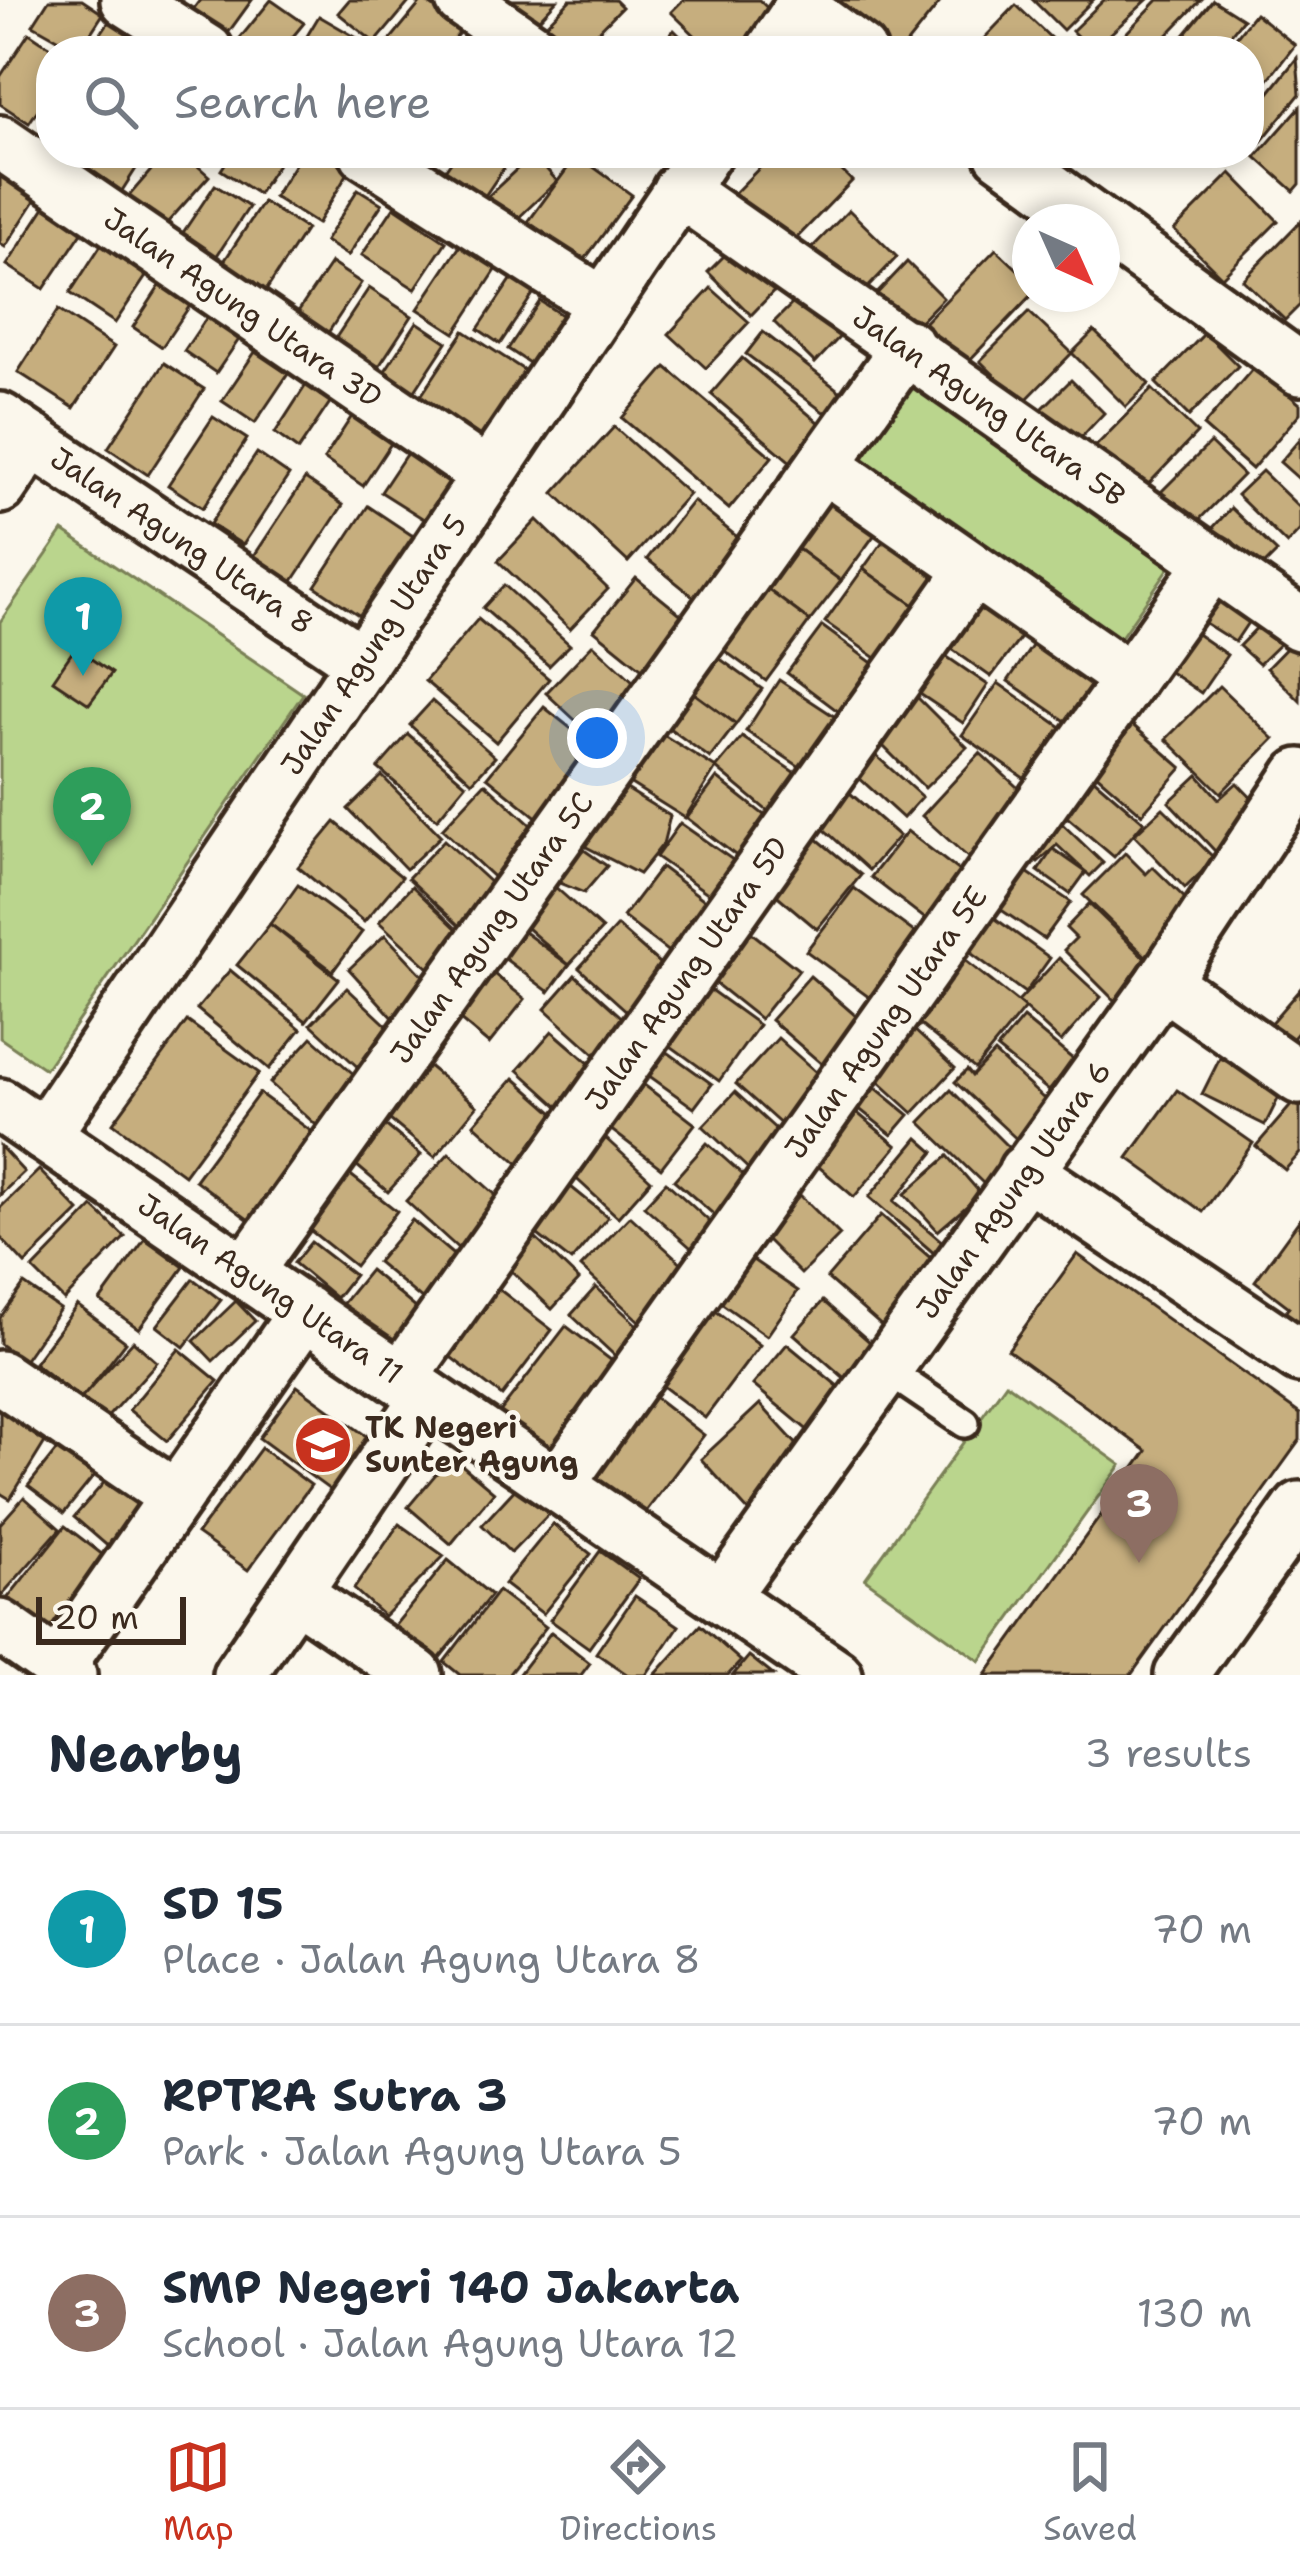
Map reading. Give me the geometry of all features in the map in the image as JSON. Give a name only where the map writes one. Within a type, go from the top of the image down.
[{"type":"street","points":[[127,0],[183,36]]},
{"type":"street","points":[[462,0],[514,36]]},
{"type":"street","points":[[782,36],[804,4],[842,36]]},
{"type":"street","name":"Jalan Agung Utara 3D","points":[[0,142],[36,167]]},
{"type":"street","name":"Jalan Agung Utara 3D","points":[[38,168],[487,475]]},
{"type":"street","points":[[390,168],[603,304]]},
{"type":"street","name":"Jalan Agung Utara 5","points":[[44,1135],[603,304],[689,168]]},
{"type":"street","name":"Jalan Agung Utara 5B","points":[[695,168],[908,346],[1300,624]]},
{"type":"street","points":[[1022,168],[1071,204]]},
{"type":"street","points":[[1120,239],[1300,370]]},
{"type":"street","name":"Jalan Agung Utara 5C","points":[[246,1272],[908,346]]},
{"type":"street","points":[[0,487],[16,429]]},
{"type":"street","name":"Jalan Agung Utara 8","points":[[16,429],[362,662]]},
{"type":"street","points":[[823,465],[1130,679]]},
{"type":"street","name":"Jalan Agung Utara 5E","points":[[558,1485],[1213,562]]},
{"type":"street","name":"Jalan Agung Utara 5D","points":[[239,1675],[295,1593],[415,1388],[973,570]]},
{"type":"street","name":"Jalan Agung Utara 6","points":[[722,1597],[1025,1171],[1292,808]]},
{"type":"street","points":[[1163,982],[1300,1078]]},
{"type":"street","name":"Jalan Agung Utara 11","points":[[0,1105],[836,1675]]},
{"type":"street","points":[[1025,1171],[1300,1356]]},
{"type":"street","points":[[0,1626],[64,1671],[176,1497],[305,1312]]},
{"type":"street","points":[[0,1377],[176,1497]]},
{"type":"street","points":[[1181,1675],[1300,1508]]},
{"type":"street","points":[[295,1593],[416,1675]]},
{"type":"lane","points":[[885,1369],[964,1423]]},
{"type":"green space","points":[[914,372],[1178,555],[1114,647],[850,464]]},
{"type":"green space","points":[[63,531],[303,694],[45,1069],[0,1038],[0,622]]},
{"type":"green space","points":[[1006,1383],[1121,1465],[980,1661],[865,1579]]},
{"type":"building","points":[[49,0],[82,0],[103,14],[89,36],[52,36],[33,25]]},
{"type":"building","points":[[200,0],[252,0],[226,36],[192,36],[179,28]]},
{"type":"building","points":[[271,0],[304,23],[293,36],[242,36]]},
{"type":"building","points":[[349,0],[411,0],[381,36],[366,36],[338,13]]},
{"type":"building","points":[[423,0],[463,28],[456,36],[393,36]]},
{"type":"building","points":[[503,0],[557,0],[526,33]]},
{"type":"building","points":[[570,0],[615,0],[622,7],[594,36],[536,35]]},
{"type":"building","points":[[683,0],[759,0],[783,23],[770,36],[696,36],[671,12]]},
{"type":"building","points":[[842,0],[942,0],[913,36],[865,36],[833,11]]},
{"type":"building","points":[[1033,0],[1093,0],[1063,30]]},
{"type":"building","points":[[1104,0],[1147,0],[1108,36],[1077,36],[1072,31]]},
{"type":"building","points":[[1158,0],[1201,0],[1166,36],[1123,36]]},
{"type":"building","points":[[1213,0],[1243,19],[1230,36],[1183,36]]},
{"type":"building","points":[[1016,5],[1049,36],[986,36]]},
{"type":"building","points":[[1255,13],[1295,45],[1264,85],[1264,36],[1237,36]]},
{"type":"building","points":[[319,16],[354,36],[307,36]]},
{"type":"building","points":[[112,17],[137,34],[136,36],[99,36]]},
{"type":"building","points":[[29,33],[36,38],[36,112],[29,123],[0,104],[0,77]]},
{"type":"building","points":[[1297,58],[1300,94],[1264,138],[1264,99]]},
{"type":"building","points":[[1300,107],[1300,184],[1294,191],[1264,164],[1264,148]]},
{"type":"building","points":[[73,168],[136,168],[118,197]]},
{"type":"building","points":[[153,168],[200,168],[209,176],[150,242],[116,211]]},
{"type":"building","points":[[222,168],[275,168],[258,194]]},
{"type":"building","points":[[292,168],[351,168],[317,224],[274,197]]},
{"type":"building","points":[[447,168],[504,168],[472,215],[433,188]]},
{"type":"building","points":[[518,168],[545,168],[557,181],[510,226],[484,200]]},
{"type":"building","points":[[567,168],[595,168],[632,195],[583,262],[528,222]]},
{"type":"building","points":[[759,168],[839,168],[852,181],[785,250],[731,197]]},
{"type":"building","points":[[1231,173],[1278,221],[1222,277],[1174,230]]},
{"type":"building","points":[[0,176],[36,199],[5,247],[0,244]]},
{"type":"building","points":[[215,185],[249,207],[214,260],[180,237]]},
{"type":"building","points":[[358,189],[382,204],[348,256],[325,241]]},
{"type":"building","points":[[263,202],[306,229],[258,303],[215,275]]},
{"type":"building","points":[[45,207],[83,231],[44,289],[7,265]]},
{"type":"building","points":[[394,207],[446,242],[415,289],[362,255]]},
{"type":"building","points":[[849,210],[897,257],[854,302],[805,255]]},
{"type":"building","points":[[1300,222],[1300,305],[1285,320],[1243,280]]},
{"type":"building","points":[[739,241],[782,283],[751,315],[708,272]]},
{"type":"building","points":[[103,242],[149,272],[115,323],[70,293]]},
{"type":"building","points":[[462,243],[498,267],[455,333],[418,309]]},
{"type":"building","points":[[996,249],[1012,264],[1012,312],[1016,312],[959,371],[917,330]]},
{"type":"building","points":[[907,262],[943,298],[906,336],[870,301]]},
{"type":"building","points":[[331,263],[361,283],[320,345],[289,325]]},
{"type":"building","points":[[517,271],[539,285],[500,344],[478,329]]},
{"type":"building","points":[[163,281],[193,301],[162,347],[133,327]]},
{"type":"building","points":[[369,288],[412,316],[368,383],[325,354]]},
{"type":"building","points":[[711,288],[749,322],[706,368],[669,334]]},
{"type":"building","points":[[808,288],[848,328],[815,363],[774,322]]},
{"type":"building","points":[[540,301],[584,330],[552,378],[508,349]]},
{"type":"building","points":[[58,310],[114,347],[74,408],[18,372]]},
{"type":"building","points":[[1029,312],[1072,353],[1023,403],[980,361]]},
{"type":"building","points":[[209,314],[242,335],[216,373],[184,351]]},
{"type":"building","points":[[417,322],[447,342],[409,400],[379,380]]},
{"type":"building","points":[[464,331],[530,374],[475,457],[409,414]]},
{"type":"building","points":[[1094,331],[1149,384],[1126,407],[1072,353]]},
{"type":"building","points":[[763,332],[846,396],[830,417],[746,354]]},
{"type":"building","points":[[1205,333],[1238,366],[1189,416],[1156,383]]},
{"type":"building","points":[[255,352],[288,374],[255,423],[222,401]]},
{"type":"building","points":[[742,358],[825,428],[794,465],[711,394]]},
{"type":"building","points":[[164,363],[204,389],[148,475],[108,448]]},
{"type":"building","points":[[1255,366],[1300,404],[1300,413],[1252,469],[1203,426]]},
{"type":"building","points":[[666,367],[772,457],[729,509],[622,418]]},
{"type":"building","points":[[1071,380],[1104,413],[1075,444],[1040,411]]},
{"type":"building","points":[[306,385],[331,401],[298,450],[275,433]]},
{"type":"building","points":[[1152,389],[1197,433],[1136,497],[1090,452]]},
{"type":"building","points":[[354,413],[394,439],[363,486],[324,459]]},
{"type":"building","points":[[213,417],[247,439],[203,508],[168,485]]},
{"type":"building","points":[[614,427],[689,494],[628,562],[554,493]]},
{"type":"building","points":[[1300,439],[1300,480],[1280,462]]},
{"type":"building","points":[[1210,443],[1243,475],[1190,529],[1156,497]]},
{"type":"building","points":[[411,447],[467,484],[438,528],[381,492]]},
{"type":"building","points":[[257,453],[289,475],[243,545],[210,524]]},
{"type":"building","points":[[1262,471],[1300,508],[1300,530],[1287,544],[1237,495]]},
{"type":"building","points":[[827,478],[884,522],[841,581],[782,537]]},
{"type":"building","points":[[305,479],[343,505],[289,587],[250,562]]},
{"type":"building","points":[[693,501],[747,545],[700,602],[647,559]]},
{"type":"building","points":[[368,506],[428,546],[375,626],[315,586]]},
{"type":"building","points":[[1231,508],[1277,552],[1254,575],[1209,532]]},
{"type":"building","points":[[537,520],[608,589],[570,629],[498,561]]},
{"type":"building","points":[[891,530],[959,578],[931,617],[863,569]]},
{"type":"building","points":[[782,537],[841,581],[810,621],[752,578]]},
{"type":"building","points":[[863,569],[931,617],[893,670],[825,622]]},
{"type":"building","points":[[636,578],[699,629],[657,681],[594,630]]},
{"type":"building","points":[[752,578],[810,621],[766,681],[707,638]]},
{"type":"building","points":[[1207,578],[1257,609],[1235,642],[1186,611]]},
{"type":"building","points":[[504,585],[570,645],[549,666],[483,608]]},
{"type":"building","points":[[973,587],[1029,627],[991,677],[935,637]]},
{"type":"building","points":[[1274,610],[1294,630],[1259,664],[1239,646]]},
{"type":"building","points":[[478,619],[549,679],[496,742],[425,681]]},
{"type":"building","points":[[1178,621],[1227,655],[1201,693],[1151,659]]},
{"type":"building","points":[[822,626],[890,676],[855,724],[787,673]]},
{"type":"building","points":[[1045,627],[1114,675],[1077,729],[1008,681]]},
{"type":"building","points":[[1300,634],[1300,701],[1267,668]]},
{"type":"building","points":[[593,644],[649,696],[602,745],[546,693]]},
{"type":"building","points":[[75,648],[112,673],[89,704],[53,680]]},
{"type":"building","points":[[705,648],[762,689],[736,724],[680,683]]},
{"type":"building","points":[[934,648],[988,685],[963,723],[908,686]]},
{"type":"building","points":[[779,680],[852,728],[818,779],[746,731]]},
{"type":"building","points":[[680,683],[736,724],[710,758],[654,717]]},
{"type":"building","points":[[998,683],[1074,736],[1038,788],[962,735]]},
{"type":"building","points":[[1219,686],[1274,739],[1221,793],[1166,739]]},
{"type":"building","points":[[911,691],[967,747],[925,788],[869,732]]},
{"type":"building","points":[[432,701],[495,757],[472,782],[410,725]]},
{"type":"building","points":[[544,707],[603,754],[545,824],[487,777]]},
{"type":"building","points":[[1120,714],[1182,768],[1142,814],[1080,760]]},
{"type":"building","points":[[654,729],[716,768],[685,818],[623,779]]},
{"type":"building","points":[[408,734],[466,784],[437,819],[378,768]]},
{"type":"building","points":[[742,737],[813,785],[782,823],[716,768]]},
{"type":"building","points":[[862,743],[922,797],[903,818],[844,764]]},
{"type":"building","points":[[980,753],[1029,798],[972,861],[922,816]]},
{"type":"building","points":[[1078,765],[1144,822],[1114,857],[1048,801]]},
{"type":"building","points":[[1198,775],[1219,799],[1237,783],[1268,815],[1228,865],[1169,802]]},
{"type":"building","points":[[382,776],[441,836],[406,869],[348,809]]},
{"type":"building","points":[[609,778],[670,816],[663,844],[639,874],[565,836]]},
{"type":"building","points":[[717,778],[782,829],[752,868],[687,818]]},
{"type":"building","points":[[834,779],[899,836],[869,870],[805,812]]},
{"type":"building","points":[[485,783],[544,837],[501,884],[442,829]]},
{"type":"building","points":[[1163,808],[1215,859],[1185,888],[1134,835]]},
{"type":"building","points":[[1054,816],[1103,863],[1090,876],[1057,845],[1038,862],[1021,845]]},
{"type":"building","points":[[335,822],[402,877],[364,922],[298,867]]},
{"type":"building","points":[[680,823],[753,874],[729,908],[656,857]]},
{"type":"building","points":[[805,829],[861,875],[817,929],[761,882]]},
{"type":"building","points":[[907,831],[972,881],[937,928],[871,877]]},
{"type":"building","points":[[444,840],[505,896],[469,935],[408,878]]},
{"type":"building","points":[[577,845],[607,866],[584,893],[557,882],[548,867]]},
{"type":"building","points":[[1053,849],[1086,872],[1070,894],[1038,871]]},
{"type":"building","points":[[1125,853],[1146,874],[1153,867],[1198,911],[1150,960],[1083,895]]},
{"type":"building","points":[[1015,864],[1071,902],[1044,939],[988,901]]},
{"type":"building","points":[[661,867],[723,914],[684,964],[623,917]]},
{"type":"building","points":[[544,877],[602,929],[569,965],[511,914]]},
{"type":"building","points":[[298,885],[362,932],[333,971],[270,924]]},
{"type":"building","points":[[412,886],[463,935],[430,969],[379,922]]},
{"type":"building","points":[[854,888],[933,946],[885,1009],[806,951]]},
{"type":"building","points":[[1089,904],[1156,969],[1120,1006],[1064,950],[1076,938],[1066,928]]},
{"type":"building","points":[[978,906],[1050,958],[1025,993],[953,940]]},
{"type":"building","points":[[734,919],[799,970],[760,1019],[696,968]]},
{"type":"building","points":[[508,920],[569,965],[549,992],[489,947]]},
{"type":"building","points":[[270,924],[339,979],[306,1021],[237,965]]},
{"type":"building","points":[[617,926],[676,978],[638,1021],[579,968]]},
{"type":"building","points":[[385,935],[442,996],[405,1031],[349,969]]},
{"type":"building","points":[[952,950],[1025,1008],[975,1069],[903,1011]]},
{"type":"building","points":[[1059,958],[1101,997],[1061,1042],[1018,1002]]},
{"type":"building","points":[[230,970],[301,1029],[269,1069],[197,1009]]},
{"type":"building","points":[[489,970],[525,999],[489,1044],[453,1014]]},
{"type":"building","points":[[575,975],[638,1032],[608,1066],[545,1009]]},
{"type":"building","points":[[810,976],[871,1029],[832,1073],[771,1020]]},
{"type":"building","points":[[701,983],[759,1025],[719,1081],[661,1039]]},
{"type":"building","points":[[347,988],[397,1035],[363,1072],[311,1024]]},
{"type":"building","points":[[1300,989],[1300,1030],[1289,1043],[1268,1026]]},
{"type":"building","points":[[1023,1018],[1074,1060],[1049,1091],[997,1049]]},
{"type":"building","points":[[187,1021],[259,1073],[184,1175],[113,1123]]},
{"type":"building","points":[[911,1027],[955,1068],[913,1113],[868,1072]]},
{"type":"building","points":[[552,1031],[605,1077],[570,1117],[518,1070]]},
{"type":"building","points":[[312,1037],[367,1086],[325,1133],[270,1083]]},
{"type":"building","points":[[778,1038],[836,1090],[794,1136],[736,1084]]},
{"type":"building","points":[[655,1043],[712,1084],[694,1108],[638,1068]]},
{"type":"building","points":[[994,1053],[1056,1110],[1023,1145],[955,1082],[967,1070],[972,1076]]},
{"type":"building","points":[[415,1055],[477,1106],[435,1157],[373,1106]]},
{"type":"building","points":[[1220,1058],[1283,1089],[1265,1125],[1202,1094]]},
{"type":"building","points":[[514,1078],[571,1128],[530,1174],[474,1124]]},
{"type":"building","points":[[635,1078],[695,1124],[661,1168],[601,1122]]},
{"type":"building","points":[[865,1079],[909,1115],[892,1135],[848,1100]]},
{"type":"building","points":[[951,1090],[1016,1155],[986,1186],[920,1122]]},
{"type":"building","points":[[1177,1090],[1253,1143],[1203,1212],[1128,1158]]},
{"type":"building","points":[[735,1092],[790,1142],[757,1177],[703,1126]]},
{"type":"building","points":[[259,1093],[330,1145],[265,1232],[195,1180]]},
{"type":"building","points":[[1300,1095],[1300,1153],[1285,1170],[1256,1146]]},
{"type":"building","points":[[855,1111],[897,1146],[854,1197],[812,1161]]},
{"type":"building","points":[[376,1117],[421,1155],[388,1192],[343,1154]]},
{"type":"building","points":[[602,1135],[651,1180],[618,1217],[569,1172]]},
{"type":"building","points":[[918,1138],[934,1152],[894,1201],[945,1244],[936,1255],[869,1197]]},
{"type":"building","points":[[707,1143],[760,1190],[727,1226],[674,1180]]},
{"type":"building","points":[[0,1146],[24,1172],[0,1195]]},
{"type":"building","points":[[449,1153],[516,1213],[472,1261],[406,1201]]},
{"type":"building","points":[[948,1156],[981,1194],[938,1231],[905,1194]]},
{"type":"building","points":[[339,1166],[397,1211],[355,1266],[297,1220]]},
{"type":"building","points":[[39,1170],[79,1211],[25,1264],[0,1237],[0,1208]]},
{"type":"building","points":[[666,1182],[720,1231],[698,1254],[644,1206]]},
{"type":"building","points":[[566,1183],[608,1217],[571,1261],[529,1228]]},
{"type":"building","points":[[800,1195],[840,1235],[801,1274],[761,1234]]},
{"type":"building","points":[[93,1207],[125,1237],[64,1300],[33,1269]]},
{"type":"building","points":[[881,1215],[941,1267],[886,1330],[827,1278]]},
{"type":"building","points":[[630,1216],[688,1269],[639,1321],[581,1267]]},
{"type":"building","points":[[1300,1219],[1300,1349],[1272,1330],[1289,1307],[1255,1281]]},
{"type":"building","points":[[412,1220],[470,1269],[435,1310],[377,1262]]},
{"type":"building","points":[[530,1233],[579,1280],[552,1309],[502,1262]]},
{"type":"building","points":[[145,1239],[184,1267],[139,1329],[100,1301]]},
{"type":"building","points":[[311,1242],[354,1275],[336,1298],[294,1263]]},
{"type":"building","points":[[734,1247],[798,1291],[767,1336],[704,1291]]},
{"type":"building","points":[[1077,1254],[1300,1414],[1300,1440],[1131,1675],[986,1675],[1147,1451],[1008,1350]]},
{"type":"building","points":[[370,1270],[428,1318],[388,1367],[330,1319]]},
{"type":"building","points":[[483,1277],[552,1330],[502,1396],[432,1343]]},
{"type":"building","points":[[193,1279],[221,1300],[184,1347],[157,1326]]},
{"type":"building","points":[[24,1284],[60,1309],[24,1361],[0,1344],[0,1318]]},
{"type":"building","points":[[596,1287],[650,1337],[625,1365],[571,1315]]},
{"type":"building","points":[[236,1301],[255,1321],[213,1361],[194,1341]]},
{"type":"building","points":[[823,1301],[879,1350],[850,1383],[794,1334]]},
{"type":"building","points":[[707,1304],[760,1345],[705,1418],[652,1378]]},
{"type":"building","points":[[77,1305],[126,1342],[81,1400],[34,1363]]},
{"type":"building","points":[[566,1326],[628,1373],[555,1468],[493,1421]]},
{"type":"building","points":[[133,1341],[157,1362],[104,1421],[80,1400]]},
{"type":"building","points":[[787,1344],[851,1397],[817,1438],[753,1385]]},
{"type":"building","points":[[179,1349],[218,1381],[167,1441],[129,1410]]},
{"type":"building","name":"TK Negeri Sunter Agung","points":[[297,1386],[387,1451],[349,1504],[259,1438]]},
{"type":"building","points":[[642,1387],[704,1435],[642,1517],[580,1469]]},
{"type":"building","points":[[10,1393],[58,1421],[10,1499],[0,1493],[0,1409]]},
{"type":"building","points":[[760,1404],[810,1459],[751,1514],[701,1459]]},
{"type":"building","points":[[70,1433],[106,1461],[64,1513],[28,1486]]},
{"type":"building","points":[[261,1448],[311,1485],[248,1570],[197,1534]]},
{"type":"building","points":[[451,1456],[494,1492],[451,1544],[408,1507]]},
{"type":"building","points":[[121,1463],[167,1503],[120,1557],[74,1517]]},
{"type":"building","points":[[519,1485],[549,1514],[511,1553],[482,1525]]},
{"type":"building","points":[[24,1497],[60,1529],[0,1597],[0,1524]]},
{"type":"building","points":[[399,1524],[444,1556],[384,1616],[354,1589]]},
{"type":"building","points":[[553,1524],[591,1554],[543,1614],[504,1584]]},
{"type":"building","points":[[65,1526],[124,1571],[61,1651],[2,1605]]},
{"type":"building","points":[[600,1551],[639,1579],[589,1648],[550,1620]]},
{"type":"building","points":[[448,1560],[491,1595],[430,1670],[387,1635]]},
{"type":"building","points":[[498,1591],[546,1627],[508,1675],[460,1675],[444,1662]]},
{"type":"building","points":[[635,1596],[679,1626],[646,1675],[628,1675],[596,1653]]},
{"type":"building","points":[[700,1625],[741,1661],[728,1675],[655,1675]]},
{"type":"building","points":[[551,1632],[590,1663],[581,1675],[518,1675]]},
{"type":"building","points":[[749,1656],[773,1675],[733,1675]]},
{"type":"place","name":"SD 15","points":[[83,676]]},
{"type":"place","name":"RPTRA Sutra 3","points":[[92,866]]},
{"type":"place","name":"TK Negeri Sunter Agung","points":[[323,1445]]},
{"type":"place","name":"SMP Negeri 140 Jakarta","points":[[1139,1563]]}]
